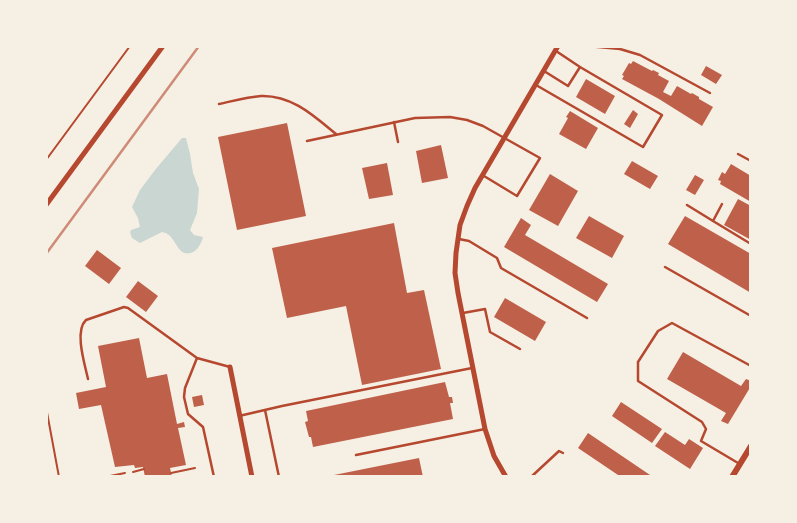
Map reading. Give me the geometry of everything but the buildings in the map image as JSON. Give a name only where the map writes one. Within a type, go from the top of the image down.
[{"type":"street","points":[[46,205],[163,46]]},
{"type":"street","points":[[506,477],[494,456],[485,429],[472,368],[455,273],[458,238],[467,206],[482,175],[557,49]]},
{"type":"street","points":[[230,367],[252,477]]},
{"type":"street","points":[[732,477],[751,446]]},
{"type":"lane","points":[[587,46],[620,50],[640,55],[710,93]]},
{"type":"lane","points":[[536,85],[643,147],[662,115],[580,66],[557,49]]},
{"type":"lane","points":[[544,70],[568,86],[580,66]]},
{"type":"lane","points":[[219,104],[261,96],[289,100],[312,114],[336,134]]},
{"type":"lane","points":[[307,140],[394,122],[433,116],[450,117],[467,120],[483,126],[540,158],[517,196],[482,175]]},
{"type":"lane","points":[[394,122],[398,142]]},
{"type":"lane","points":[[738,154],[751,161]]},
{"type":"lane","points":[[713,221],[722,204]]},
{"type":"lane","points":[[687,205],[751,244]]},
{"type":"lane","points":[[458,238],[469,241],[497,258],[501,268],[587,318]]},
{"type":"lane","points":[[665,267],[751,316]]},
{"type":"lane","points":[[88,379],[80,344],[83,323],[86,320],[124,306],[197,358],[230,367]]},
{"type":"lane","points":[[461,313],[485,309],[490,332],[520,349]]},
{"type":"lane","points":[[740,464],[701,440],[706,429],[702,422],[638,381],[638,362],[658,330],[672,323],[751,366]]},
{"type":"lane","points":[[197,358],[185,388],[184,397],[188,414],[204,427],[214,477]]},
{"type":"lane","points":[[240,416],[472,368]]},
{"type":"lane","points":[[265,410],[279,477]]},
{"type":"lane","points":[[356,455],[485,429]]},
{"type":"lane","points":[[531,477],[559,450],[563,453]]},
{"type":"path","points":[[46,160],[130,46]]},
{"type":"path","points":[[710,46],[751,48]]},
{"type":"path","points":[[46,407],[59,477]]},
{"type":"path","points":[[172,473],[195,468]]},
{"type":"path","points":[[133,472],[144,469]]},
{"type":"path","points":[[110,476],[125,473]]},
{"type":"shaded area","points":[[182,138],[186,138],[193,173],[199,189],[197,213],[190,230],[194,235],[203,237],[198,247],[189,253],[181,251],[166,233],[162,232],[140,243],[132,238],[130,232],[140,227],[132,207],[140,190]]},
{"type":"railway","points":[[46,254],[199,46]]}]
